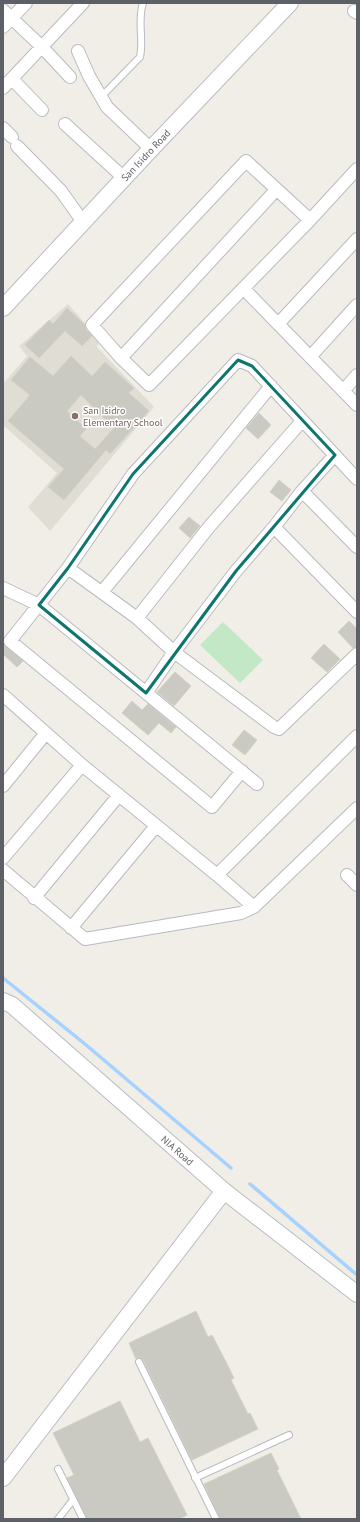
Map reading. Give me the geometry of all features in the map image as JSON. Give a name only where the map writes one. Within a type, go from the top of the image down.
[{"type":"street","points":[[3,27],[26,3]]},
{"type":"street","points":[[3,88],[83,3]]},
{"type":"street","name":"San Isidro Road","points":[[3,308],[290,3]]},
{"type":"street","points":[[3,10],[42,47],[70,77]]},
{"type":"street","points":[[78,52],[89,76],[107,107],[151,149]]},
{"type":"street","points":[[12,78],[42,110]]},
{"type":"street","points":[[66,124],[124,178]]},
{"type":"street","points":[[11,137],[61,191],[83,222]]},
{"type":"street","points":[[310,220],[246,161],[92,325],[121,358],[149,385],[310,220],[357,169]]},
{"type":"street","points":[[121,358],[276,190]]},
{"type":"street","points":[[278,324],[357,239]]},
{"type":"street","points":[[244,288],[357,405]]},
{"type":"street","points":[[310,357],[357,305]]},
{"type":"street","points":[[242,771],[212,808],[10,641],[68,568],[133,474],[238,360],[252,366],[357,479]]},
{"type":"street","points":[[343,390],[357,375]]},
{"type":"street","points":[[102,592],[271,386]]},
{"type":"street","points":[[137,618],[208,527],[302,421]]},
{"type":"street","points":[[146,693],[174,652],[236,571],[274,527],[302,491],[335,456]]},
{"type":"street","points":[[302,491],[357,547]]},
{"type":"street","points":[[274,527],[357,612]]},
{"type":"street","points":[[68,568],[137,618],[174,652],[274,727],[279,729],[357,654]]},
{"type":"street","points":[[3,588],[39,605],[257,784]]},
{"type":"street","points":[[5,699],[119,796],[217,875],[254,907]]},
{"type":"street","points":[[3,786],[46,733]]},
{"type":"street","points":[[217,875],[357,736]]},
{"type":"street","points":[[3,858],[82,765]]},
{"type":"street","points":[[34,898],[119,796]]},
{"type":"street","points":[[3,870],[34,898],[85,939],[241,913],[254,907],[357,808]]},
{"type":"street","points":[[71,928],[156,826]]},
{"type":"street","points":[[347,875],[357,885]]},
{"type":"street","name":"NIA Road","points":[[3,1000],[12,1005],[224,1191],[357,1294]]},
{"type":"street","points":[[3,1478],[224,1191]]},
{"type":"lane","points":[[101,97],[140,57],[142,48],[140,23],[143,3]]},
{"type":"lane","points":[[139,1362],[216,1519]]},
{"type":"lane","points":[[195,1478],[289,1435]]},
{"type":"lane","points":[[58,1469],[84,1519]]},
{"type":"lane","points":[[58,1519],[73,1500]]},
{"type":"highlighted area","points":[[238,360],[252,366],[335,455],[236,571],[146,693],[39,605],[68,568],[133,474]]},
{"type":"shaded area","name":"San Isidro Elementary School","points":[[68,304],[100,340],[97,347],[154,407],[50,531],[28,507],[57,473],[3,425],[3,384],[27,356],[19,346]]},
{"type":"green space","points":[[223,622],[263,660],[240,683],[200,645]]},
{"type":"building","points":[[67,308],[85,325],[86,330],[92,336],[82,346],[65,331],[39,358],[25,345],[49,320],[53,324]]},
{"type":"building","points":[[71,356],[92,376],[105,362],[134,388],[129,393],[149,411],[110,454],[106,450],[64,500],[48,487],[64,469],[8,421],[30,395],[11,380],[30,357],[53,376]],"holes":[[[81,395],[114,428],[95,449],[80,436],[86,429],[67,411]]]},
{"type":"building","points":[[259,413],[271,425],[258,439],[246,428]]},
{"type":"building","points":[[279,480],[291,490],[282,501],[270,492]]},
{"type":"building","points":[[189,517],[200,526],[190,538],[179,528]]},
{"type":"building","points":[[349,621],[357,629],[357,647],[353,648],[338,632]]},
{"type":"building","points":[[3,644],[23,661],[17,667],[3,654]]},
{"type":"building","points":[[324,644],[340,659],[327,672],[311,658]]},
{"type":"building","points":[[175,672],[191,686],[174,706],[157,692]]},
{"type":"building","points":[[132,701],[142,710],[148,704],[176,727],[171,733],[159,723],[148,735],[122,713]]},
{"type":"building","points":[[244,730],[257,740],[245,755],[232,745]]},
{"type":"building","points":[[196,1311],[208,1337],[212,1335],[234,1378],[231,1380],[248,1414],[250,1413],[258,1429],[192,1460],[143,1360],[140,1358],[136,1359],[129,1343]]},
{"type":"building","points":[[120,1401],[140,1442],[148,1438],[187,1515],[179,1519],[87,1519],[67,1478],[74,1475],[53,1433]]},
{"type":"building","points":[[271,1453],[279,1469],[277,1470],[301,1519],[220,1519],[204,1484]]},
{"type":"waterway","points":[[3,978],[85,1044],[231,1168]]},
{"type":"waterway","points":[[250,1184],[357,1275]]},
{"type":"place","name":"San Isidro Elementary School","points":[[75,416]]}]
